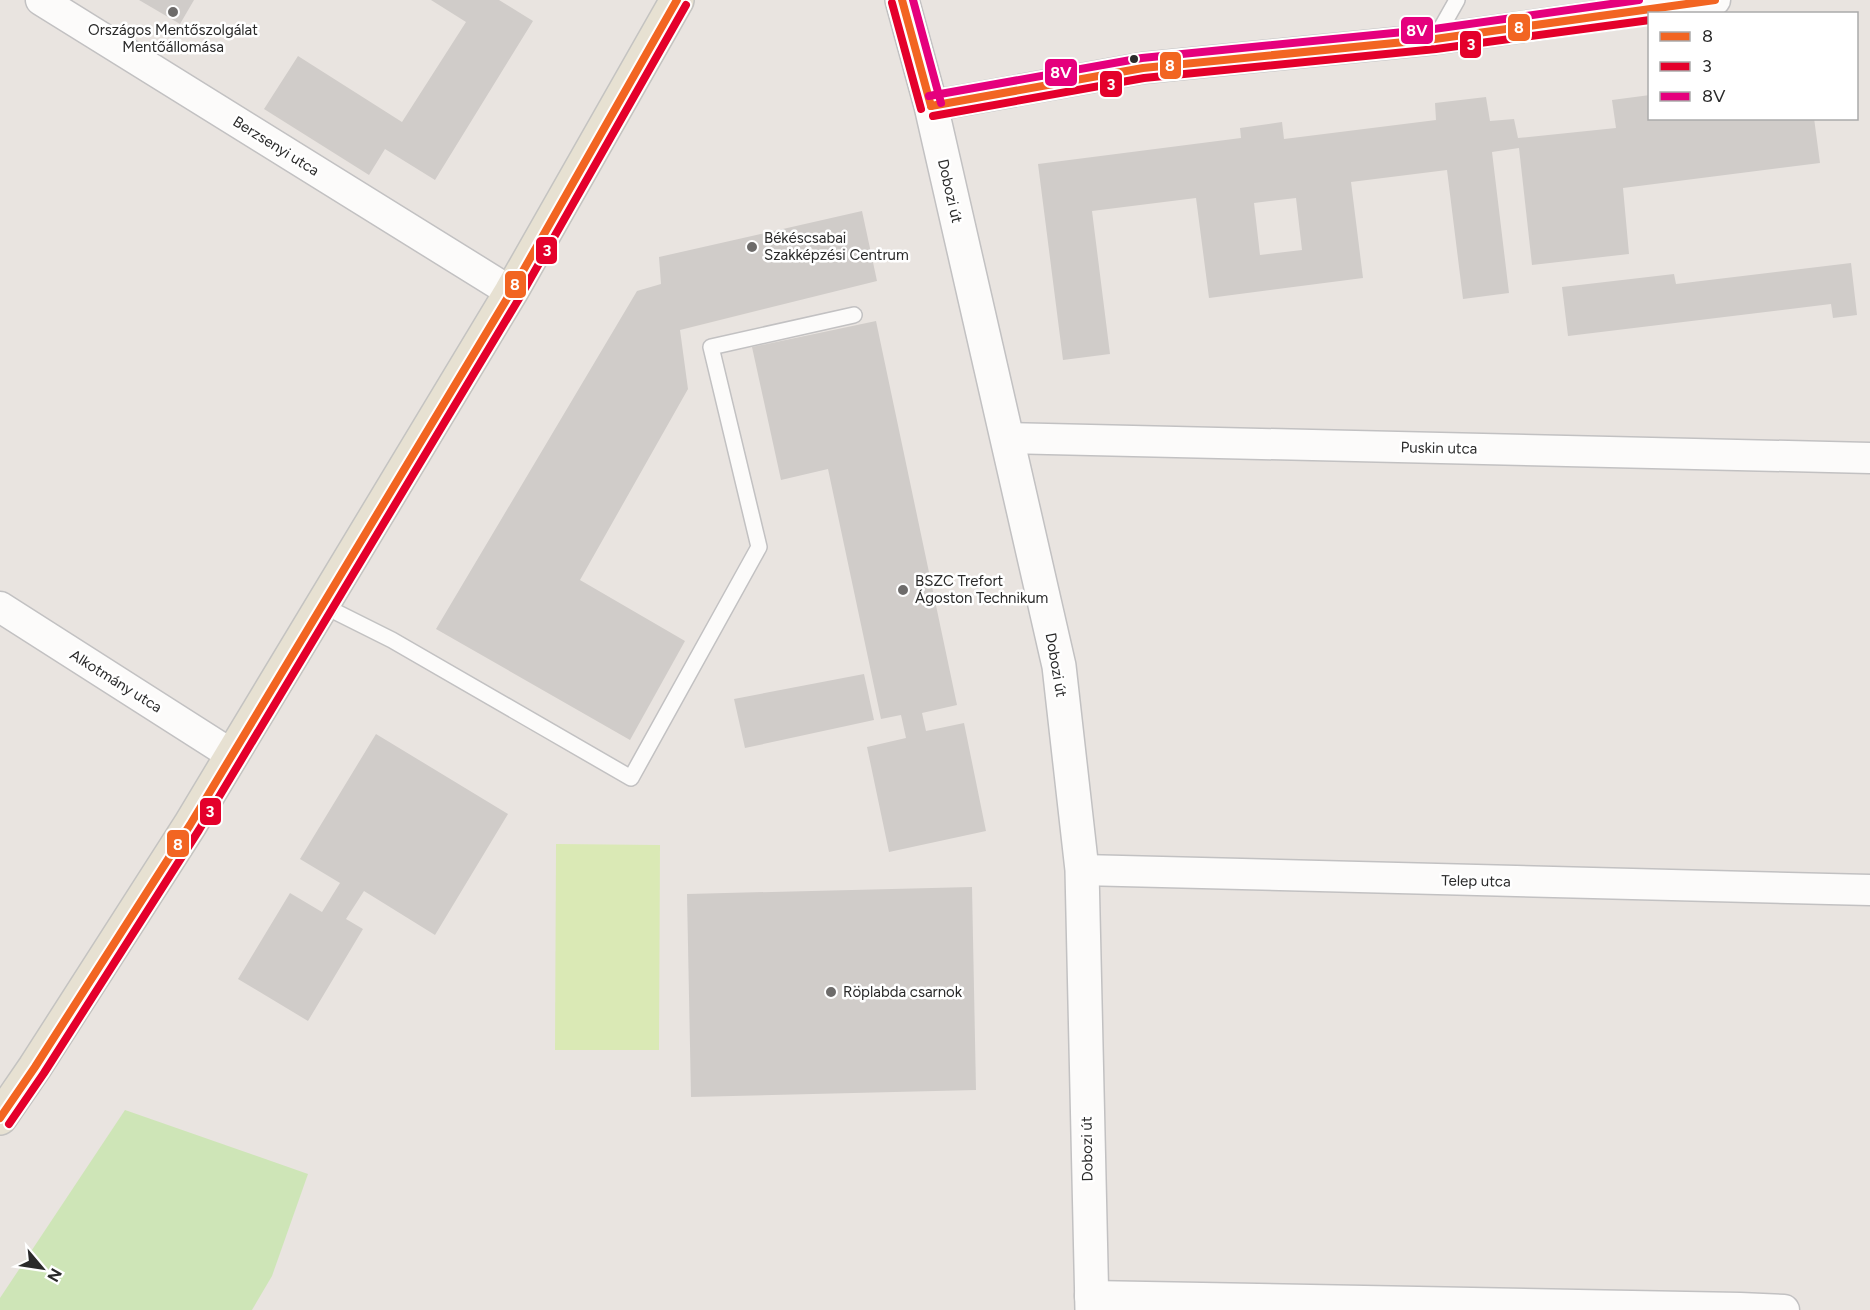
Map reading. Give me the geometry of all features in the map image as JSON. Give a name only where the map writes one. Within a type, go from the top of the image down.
[{"type":"main road","points":[[0,1118],[35,1067],[232,755],[510,292],[677,0]]},
{"type":"main road","name":"Dobozi út","points":[[902,0],[930,106],[1059,666],[1082,870],[1091,1303]]},
{"type":"street","name":"Berzsenyi utca","points":[[41,0],[510,292]]},
{"type":"street","points":[[930,106],[1143,68],[1435,39],[1610,8],[1715,0]]},
{"type":"street","name":"Puskin utca","points":[[1007,438],[1870,458]]},
{"type":"street","name":"Alkotmány utca","points":[[0,608],[232,755]]},
{"type":"street","name":"Telep utca","points":[[1082,870],[1870,890]]},
{"type":"street","points":[[1091,1303],[1784,1310]]},
{"type":"lane","points":[[1435,39],[1457,0]]},
{"type":"lane","points":[[322,605],[392,640],[631,778],[759,547],[711,347],[854,315]]},
{"type":"green space","points":[[556,844],[660,845],[659,1050],[555,1050]]},
{"type":"green space","points":[[125,1110],[308,1174],[272,1276],[252,1310],[0,1310],[0,1298]]},
{"type":"building","name":"Országos Mentőszolgálat Mentőállomása","points":[[139,0],[194,0],[180,24]]},
{"type":"building","points":[[431,0],[499,0],[533,21],[435,180],[385,149],[369,175],[264,109],[298,56],[402,122],[466,22]]},
{"type":"building","points":[[1648,95],[1648,120],[1814,120],[1820,163],[1623,188],[1629,254],[1532,265],[1519,148],[1492,152],[1509,293],[1463,299],[1447,170],[1351,182],[1363,278],[1209,298],[1196,198],[1092,211],[1110,354],[1063,360],[1038,164],[1241,138],[1240,128],[1282,122],[1284,139],[1436,120],[1435,103],[1486,97],[1490,121],[1514,119],[1518,138],[1616,128],[1612,100]],"holes":[[[1296,198],[1302,250],[1260,255],[1254,203]]]},
{"type":"building","points":[[862,211],[877,281],[680,330],[688,389],[580,580],[685,641],[630,740],[436,629],[637,291],[661,284],[659,257]]},
{"type":"building","points":[[1851,263],[1857,315],[1833,318],[1831,304],[1568,336],[1562,287],[1674,274],[1676,284]]},
{"type":"building","points":[[876,321],[957,705],[922,713],[926,731],[964,723],[986,831],[889,852],[867,747],[906,738],[901,715],[881,719],[828,469],[781,480],[752,347]]},
{"type":"building","points":[[864,674],[874,720],[745,748],[734,699]]},
{"type":"building","points":[[376,734],[508,814],[435,935],[364,891],[346,919],[363,929],[308,1021],[238,979],[290,893],[322,912],[340,883],[300,859]]},
{"type":"building","name":"Röplabda csarnok","points":[[972,887],[976,1090],[691,1097],[687,894]]},
{"type":"transit line","name":"8","points":[[0,1118],[190,825],[511,292],[677,0]]},
{"type":"transit line","name":"8","points":[[902,0],[931,106]]},
{"type":"transit line","name":"8V","points":[[913,0],[941,103]]},
{"type":"transit line","name":"8V","points":[[929,96],[1142,58],[1434,29],[1639,0]]},
{"type":"transit line","name":"8","points":[[931,106],[1143,68],[1435,39],[1715,0]]},
{"type":"transit line","name":"3","points":[[892,3],[921,109]]},
{"type":"transit line","name":"3","points":[[9,1124],[199,830],[520,297],[686,5]]},
{"type":"transit line","name":"3","points":[[933,116],[1144,78],[1436,49],[1648,20]]},
{"type":"place","name":"Országos Mentőszolgálat Mentőállomása","points":[[173,12]]},
{"type":"place","name":"Békéscsabai Szakképzési Centrum","points":[[752,247]]},
{"type":"place","name":"BSZC Trefort Ágoston Technikum","points":[[903,590]]},
{"type":"place","name":"Röplabda csarnok","points":[[831,992]]}]
